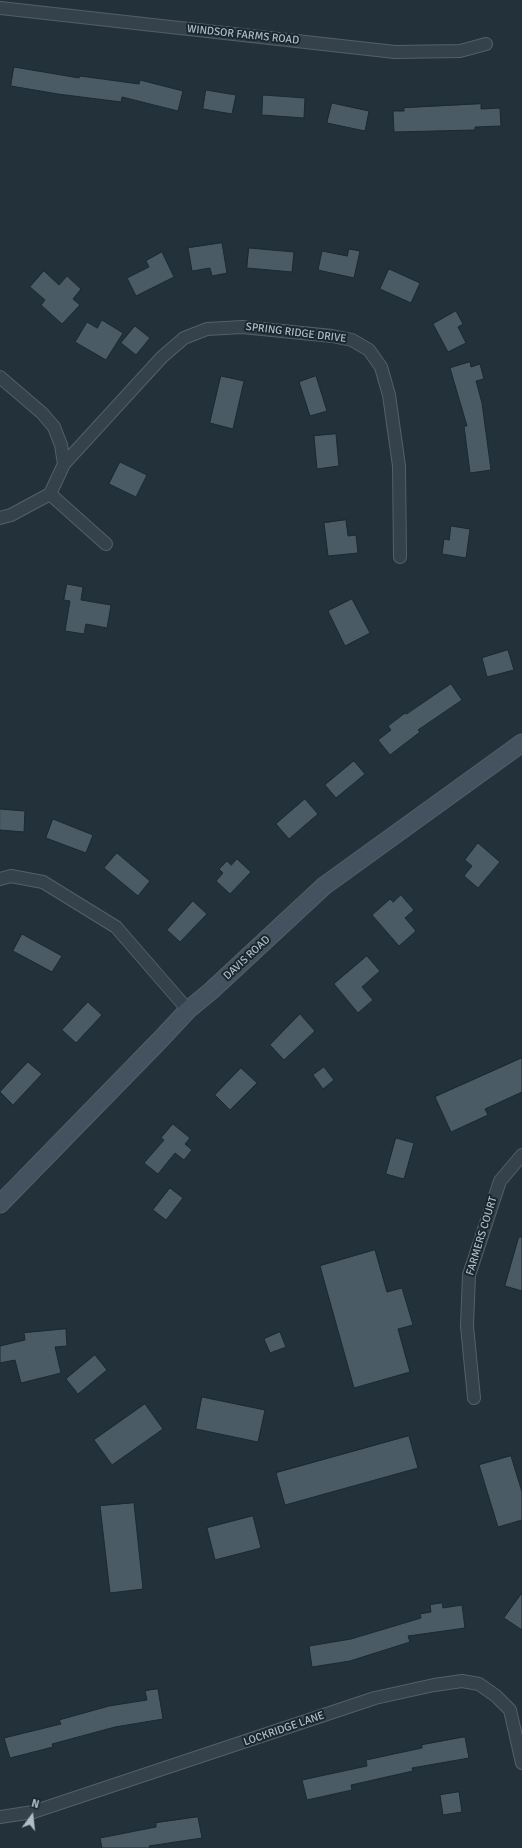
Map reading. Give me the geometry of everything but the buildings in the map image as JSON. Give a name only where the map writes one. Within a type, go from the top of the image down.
[{"type":"street","name":"WINDSOR FARMS ROAD","points":[[0,8],[395,52],[460,51],[486,44]]},
{"type":"street","name":"SPRING RIDGE DRIVE","points":[[50,494],[64,464],[162,357],[184,338],[207,329],[242,327],[332,336],[352,340],[369,350],[381,367],[389,395],[399,466],[400,557]]},
{"type":"street","points":[[0,377],[42,413],[54,428],[61,445],[64,464]]},
{"type":"street","points":[[0,518],[11,515],[50,494],[106,544]]},
{"type":"street","name":"DAVIS ROAD","points":[[0,1204],[188,1010],[211,991],[324,886],[522,743]]},
{"type":"street","points":[[0,879],[11,876],[43,882],[116,927],[188,1010]]},
{"type":"street","name":"FARMERS COURT","points":[[474,1398],[467,1326],[469,1275],[500,1181],[522,1155]]},
{"type":"street","name":"LOCKRIDGE LANE","points":[[0,1817],[40,1810],[375,1698],[434,1685],[462,1681],[479,1684],[496,1696],[510,1710],[522,1763]]}]
